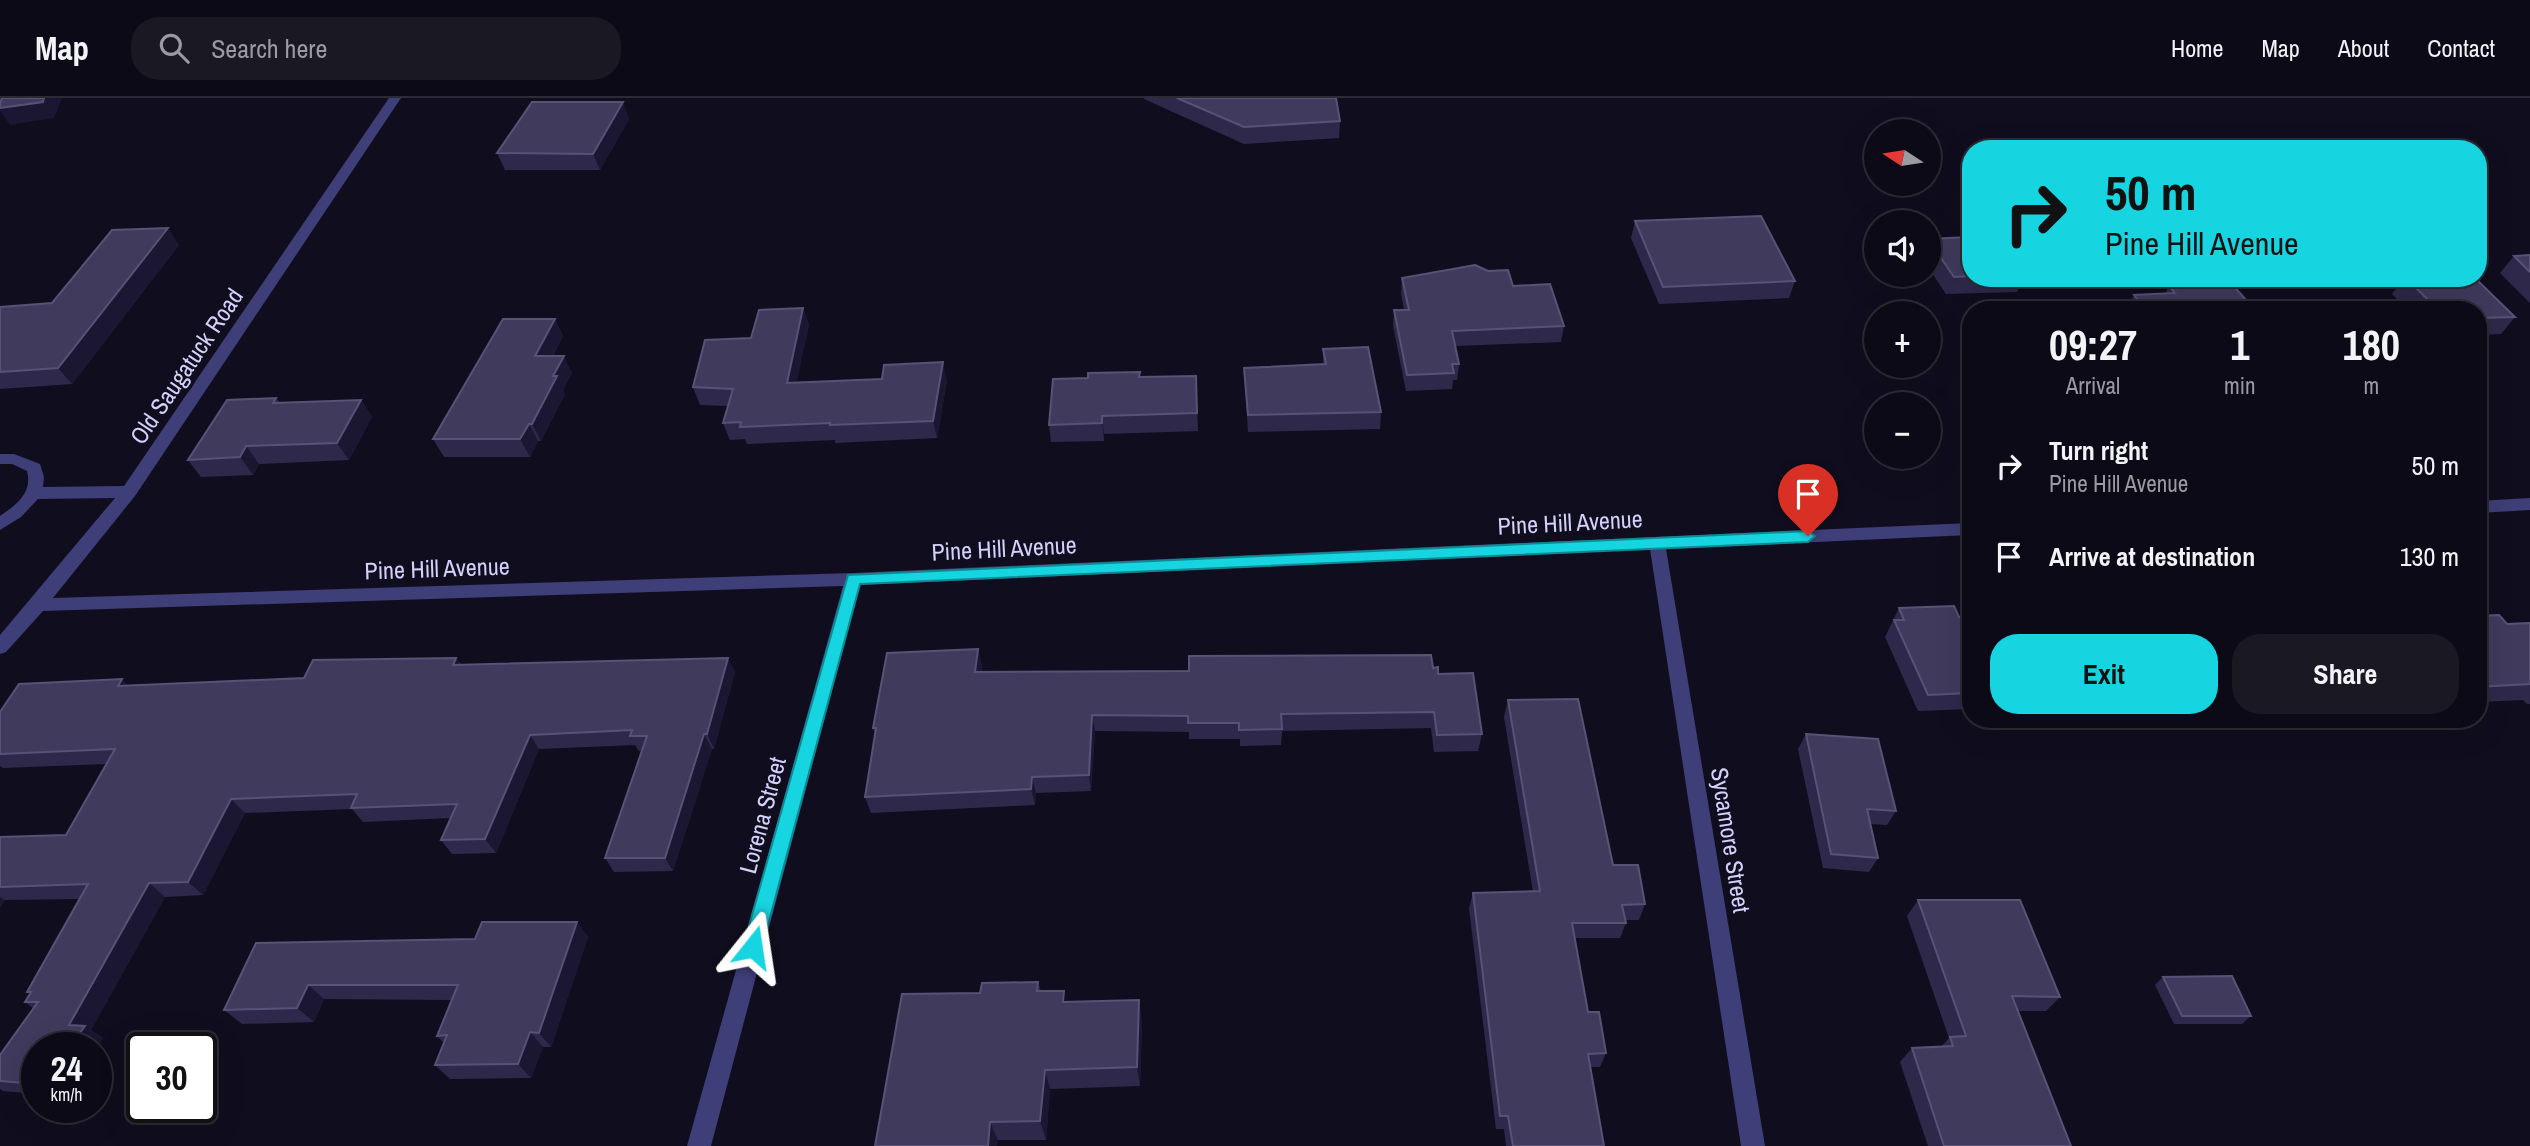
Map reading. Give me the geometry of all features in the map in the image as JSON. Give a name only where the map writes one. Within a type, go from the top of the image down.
[{"type":"street","name":"Old Saugatuck Road","points":[[0,647],[38,605],[128,492],[395,98]]},
{"type":"street","points":[[0,458],[14,459],[34,468],[39,479],[35,493],[15,514],[0,524]]},
{"type":"street","points":[[35,493],[128,492]]},
{"type":"street","points":[[2487,506],[2530,504]]},
{"type":"street","name":"Pine Hill Avenue","points":[[38,605],[853,579],[1962,529]]},
{"type":"street","name":"Sycamore Street","points":[[1657,543],[1753,1146]]},
{"type":"street","name":"Lorena Street","points":[[699,1146],[853,579]]},
{"type":"building","points":[[2,98],[44,98],[43,102],[0,108]]},
{"type":"building","points":[[1177,98],[1336,98],[1340,121],[1244,127]]},
{"type":"building","points":[[532,102],[623,102],[593,154],[497,153]]},
{"type":"building","points":[[1761,216],[1795,281],[1663,287],[1635,221]]},
{"type":"building","points":[[168,228],[58,368],[0,372],[0,307],[52,303],[112,230]]},
{"type":"building","points":[[1962,237],[1962,276],[1954,277],[1941,258],[1941,238]]},
{"type":"building","points":[[2530,255],[2530,272],[2514,256]]},
{"type":"building","points":[[1475,265],[1488,271],[1508,270],[1513,286],[1550,284],[1564,326],[1452,331],[1459,364],[1452,364],[1454,373],[1407,375],[1394,310],[1409,310],[1402,278]]},
{"type":"building","points":[[2170,287],[2235,287],[2247,301],[2139,301],[2134,295],[2175,293]]},
{"type":"building","points":[[2415,287],[2484,287],[2515,317],[2487,318],[2487,301],[2429,301]]},
{"type":"building","points":[[803,308],[787,383],[882,379],[884,365],[943,362],[933,421],[740,427],[741,422],[723,423],[733,389],[693,387],[705,340],[751,338],[759,310]]},
{"type":"building","points":[[503,319],[555,319],[535,356],[564,356],[553,376],[557,376],[532,424],[529,424],[520,439],[433,439]]},
{"type":"building","points":[[1368,347],[1381,412],[1248,415],[1244,368],[1326,364],[1323,349]]},
{"type":"building","points":[[1140,372],[1139,377],[1196,376],[1197,413],[1102,416],[1102,423],[1049,425],[1053,379],[1088,378],[1088,373]]},
{"type":"building","points":[[276,398],[273,403],[361,400],[337,443],[246,446],[240,457],[188,460],[227,400]]},
{"type":"building","points":[[1954,606],[1959,617],[1962,617],[1962,693],[1928,695],[1894,620],[1904,620],[1899,608]]},
{"type":"building","points":[[2499,615],[2507,624],[2530,623],[2530,684],[2487,686],[2487,616]]},
{"type":"building","points":[[978,649],[975,672],[1189,671],[1189,656],[1431,655],[1433,668],[1438,667],[1438,674],[1473,673],[1482,734],[1437,735],[1434,712],[1281,714],[1282,729],[1239,730],[1239,723],[1188,723],[1188,716],[1092,715],[1089,775],[1032,777],[1031,789],[865,797],[876,728],[873,728],[887,653]]},
{"type":"building","points":[[456,658],[453,665],[728,658],[707,734],[704,734],[665,858],[605,858],[647,736],[630,736],[632,730],[530,735],[485,839],[441,840],[457,804],[351,808],[357,794],[231,799],[188,882],[149,883],[69,1025],[85,1026],[81,1032],[21,1032],[21,1083],[0,1081],[0,1055],[38,1002],[25,1002],[31,992],[27,992],[88,884],[0,887],[0,837],[66,835],[115,749],[0,754],[0,712],[19,684],[122,679],[118,686],[304,678],[313,660]]},
{"type":"building","points":[[1578,699],[1613,865],[1638,865],[1645,904],[1622,905],[1626,923],[1572,923],[1588,1012],[1599,1012],[1606,1053],[1588,1054],[1604,1146],[1513,1146],[1508,1116],[1500,1116],[1473,893],[1540,891],[1508,700]]},
{"type":"building","points":[[1806,734],[1878,739],[1896,811],[1867,809],[1878,858],[1831,854]]},
{"type":"building","points":[[1918,900],[2020,900],[2060,997],[2012,996],[2071,1146],[1944,1146],[1912,1048],[1953,1046],[1950,1037],[1966,1036]]},
{"type":"building","points":[[482,922],[577,922],[539,1033],[530,1032],[518,1064],[435,1065],[447,1035],[437,1036],[458,985],[308,985],[297,1008],[224,1010],[256,943],[475,939]]},
{"type":"building","points":[[2232,976],[2251,1016],[2182,1016],[2163,977]]},
{"type":"building","points":[[1038,982],[1037,991],[1064,991],[1063,1002],[1139,1000],[1137,1067],[1045,1070],[1040,1121],[990,1122],[988,1146],[875,1146],[902,994],[980,993],[982,983]]},
{"type":"route","points":[[753,947],[853,579],[1808,536]]}]
